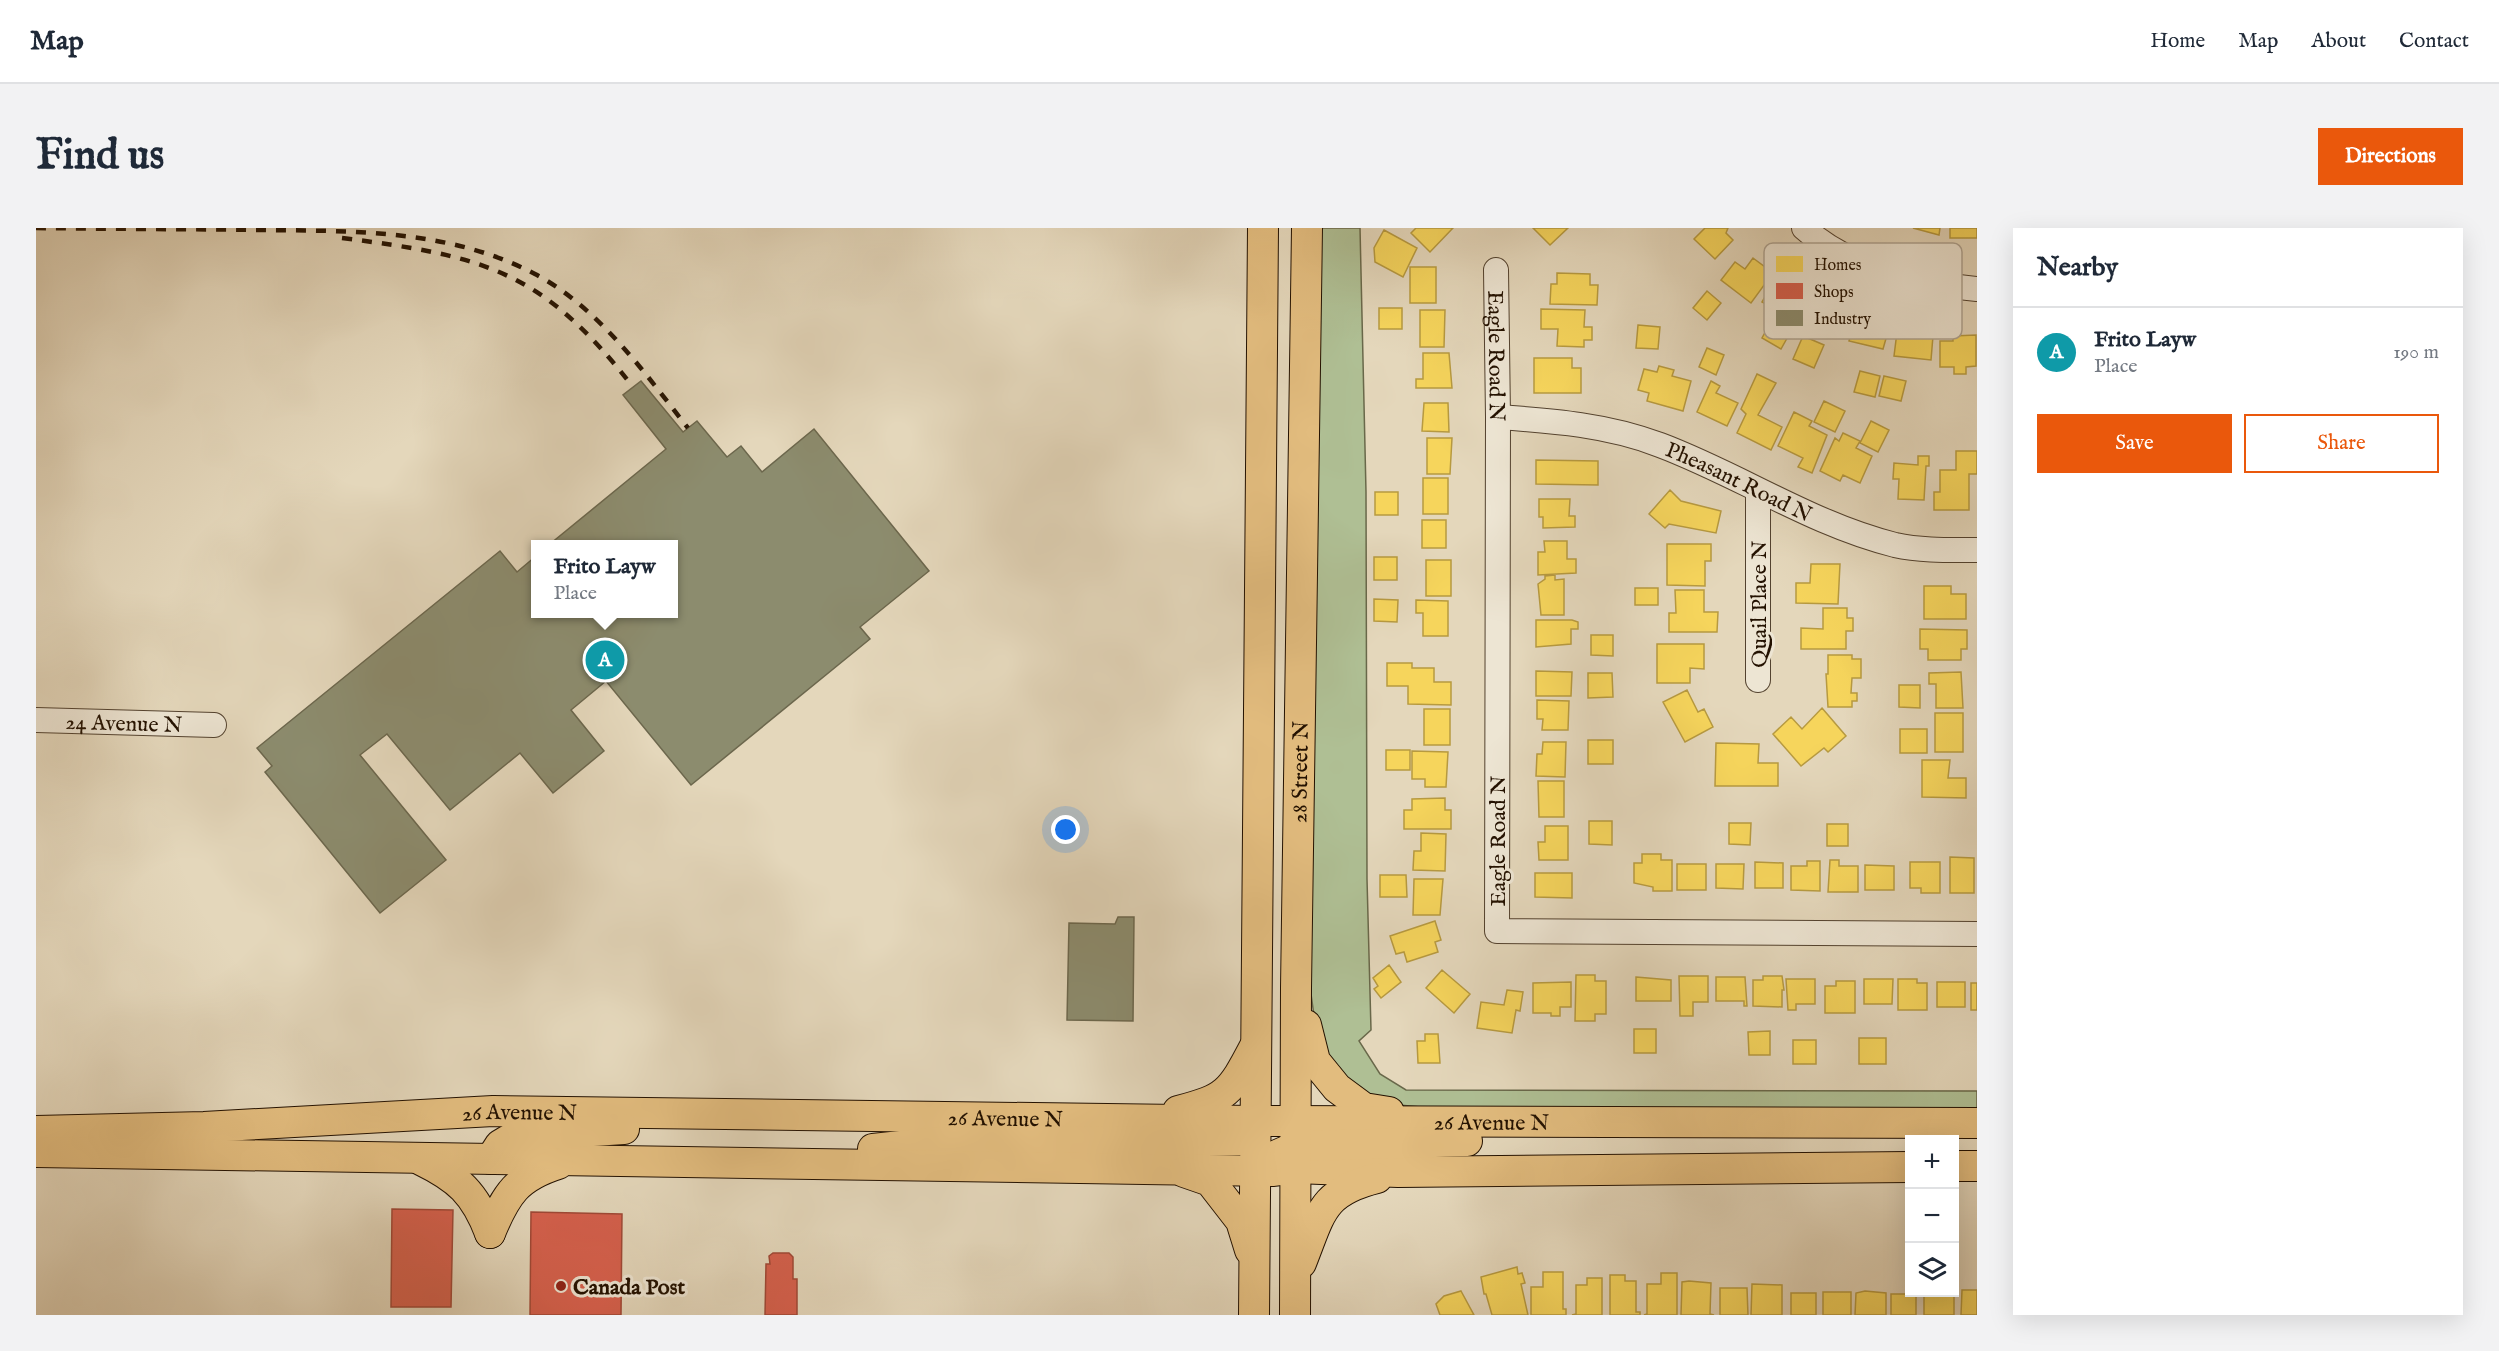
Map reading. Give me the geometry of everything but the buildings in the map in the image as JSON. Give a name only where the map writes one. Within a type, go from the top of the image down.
[{"type":"main road","name":"28 Street N","points":[[1263,228],[1255,1045],[1275,1145],[1296,1277],[1295,1315]]},
{"type":"main road","name":"28 Street N","points":[[1254,1315],[1255,1264],[1275,1145],[1296,988],[1307,228]]},
{"type":"main road","points":[[1257,846],[1271,980],[1277,1315]]},
{"type":"main road","points":[[1296,988],[1315,1061],[1336,1089],[1364,1108],[1461,1121]]},
{"type":"main road","points":[[1142,1119],[1210,1103],[1237,1081],[1255,1045]]},
{"type":"main road","name":"26 Avenue N","points":[[36,1131],[204,1127],[454,1111],[1142,1119],[1398,1172],[1905,1167]]},
{"type":"main road","points":[[490,1159],[500,1145],[515,1136],[569,1134],[809,1114]]},
{"type":"main road","name":"26 Avenue N","points":[[36,1152],[1179,1170],[1275,1145],[1461,1121],[1977,1123]]},
{"type":"main road","points":[[747,1163],[928,1143],[1275,1145],[1459,1142],[1709,1122]]},
{"type":"main road","points":[[418,1158],[448,1173],[466,1189],[481,1208],[490,1233],[501,1205],[520,1181],[538,1170],[567,1161]]},
{"type":"main road","points":[[1959,1166],[1977,1166]]},
{"type":"main road","points":[[1179,1170],[1210,1181],[1240,1221],[1255,1264]]},
{"type":"main road","points":[[1296,1277],[1324,1209],[1335,1193],[1357,1183],[1398,1172]]},
{"type":"street","points":[[1803,228],[1826,243]]},
{"type":"street","name":"Eagle Road N","points":[[1496,270],[1497,931],[1977,934]]},
{"type":"street","points":[[1962,287],[1977,289]]},
{"type":"street","name":"Pheasant Road N","points":[[1498,417],[1564,422],[1624,432],[1695,459],[1824,521],[1891,544],[1927,550],[1977,550]]},
{"type":"street","name":"Quail Place N","points":[[1758,491],[1758,680]]},
{"type":"street","name":"24 Avenue N","points":[[36,720],[214,725]]},
{"type":"green space","points":[[1316,228],[1360,228],[1366,492],[1367,879],[1371,1030],[1359,1041],[1380,1074],[1406,1090],[1977,1091],[1977,1123],[1432,1108],[1366,1102],[1320,1058],[1310,987]]},
{"type":"railway","points":[[36,228],[365,232],[469,248],[502,259],[535,274],[580,305],[619,343],[688,428]]},
{"type":"railway","points":[[342,238],[435,252],[507,275],[538,293],[569,317],[600,348],[633,387]]},
{"type":"place","name":"Frito Layw","points":[[605,660]]},
{"type":"place","name":"Canada Post","points":[[561,1286]]}]
